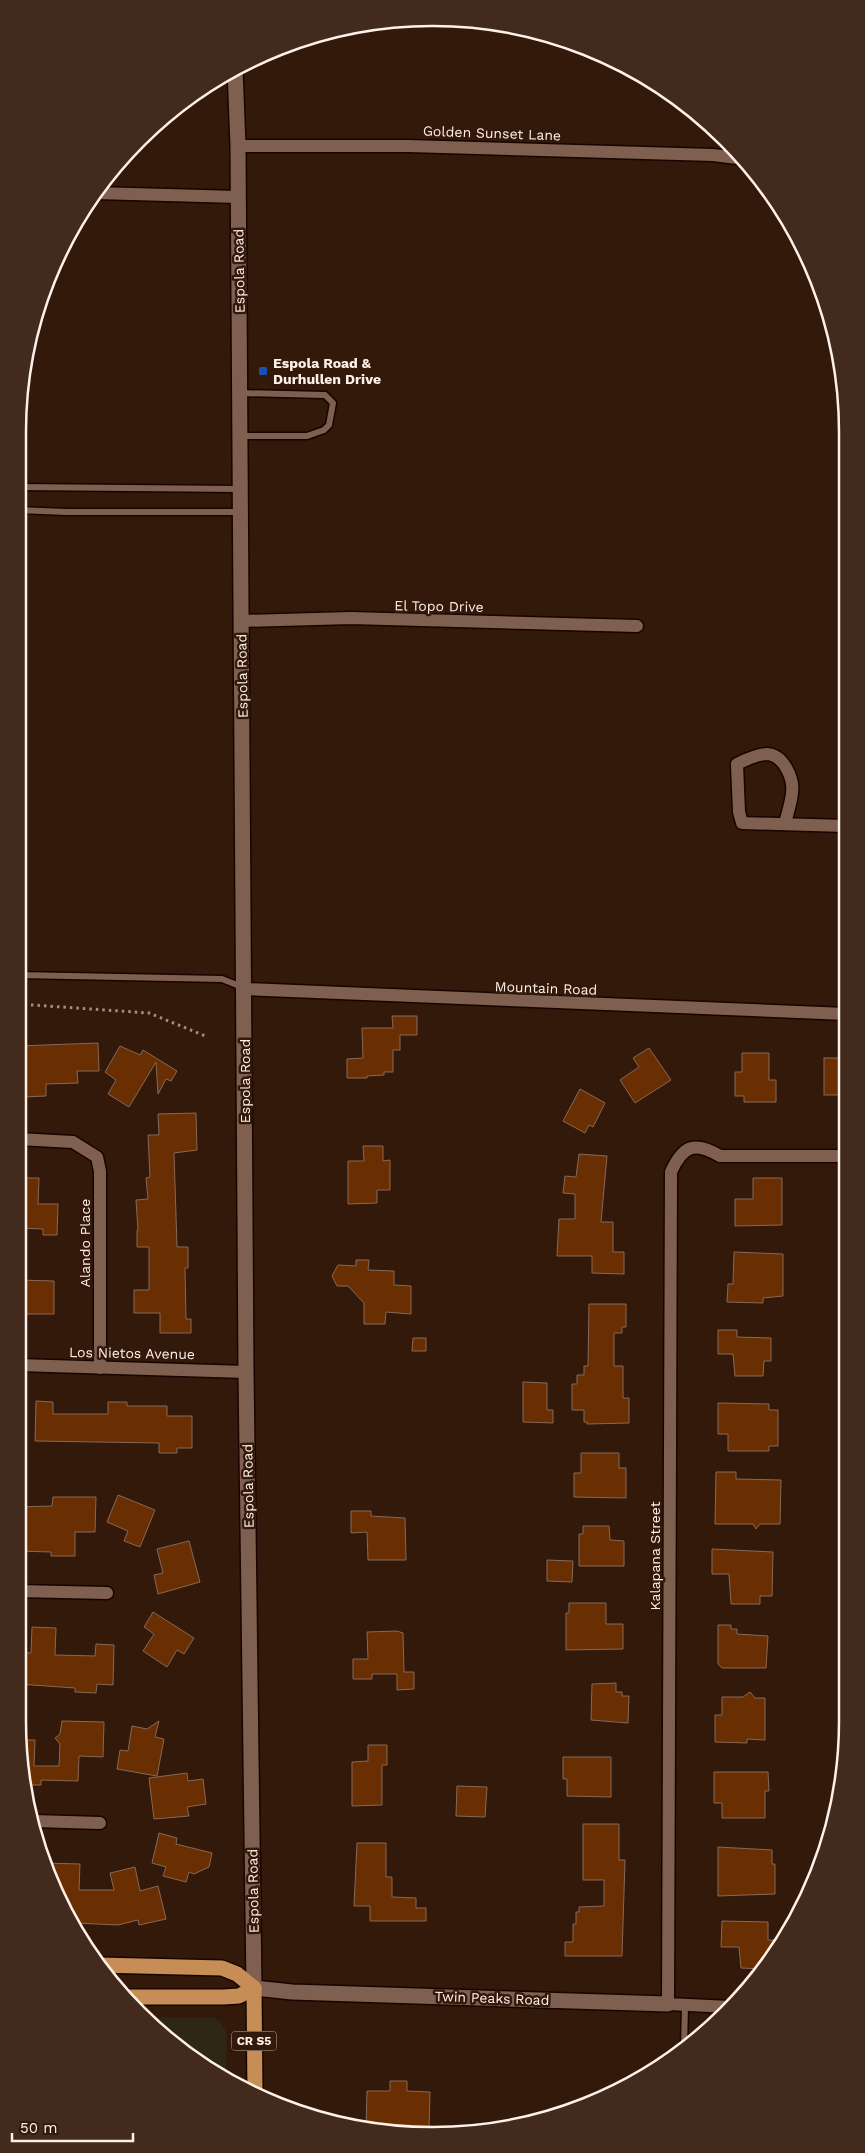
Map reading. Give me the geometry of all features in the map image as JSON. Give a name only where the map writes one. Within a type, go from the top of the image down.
[{"type":"main road","name":"Espola Road","points":[[235,78],[238,146],[246,1372],[255,2086]]},
{"type":"main road","points":[[108,1965],[222,1968],[237,1974],[254,1988]]},
{"type":"main road","name":"Twin Peaks Road","points":[[135,1997],[239,1996],[254,1988],[292,1992],[668,2004]]},
{"type":"street","name":"Golden Sunset Lane","points":[[238,146],[418,146],[713,155],[732,158]]},
{"type":"street","points":[[104,193],[238,197]]},
{"type":"street","name":"El Topo Drive","points":[[241,620],[350,618],[637,626]]},
{"type":"street","points":[[785,824],[793,792],[790,774],[784,765],[774,756],[766,754],[737,764],[738,812],[742,823],[839,826]]},
{"type":"street","name":"Mountain Road","points":[[245,989],[839,1014]]},
{"type":"street","name":"Alando Place","points":[[26,1139],[73,1142],[97,1157],[100,1171],[100,1368]]},
{"type":"street","name":"Kalapana Street","points":[[668,2004],[671,1172],[678,1156],[693,1147],[706,1148],[720,1156],[839,1156]]},
{"type":"street","name":"Los Nietos Avenue","points":[[26,1365],[246,1372]]},
{"type":"street","points":[[26,1591],[107,1593]]},
{"type":"street","points":[[39,1822],[100,1823]]},
{"type":"street","name":"Twin Peaks Road","points":[[668,2004],[722,2006]]},
{"type":"lane","points":[[240,393],[325,395],[333,403],[329,425],[317,434],[240,436]]},
{"type":"lane","points":[[26,487],[241,488]]},
{"type":"lane","points":[[26,510],[241,512]]},
{"type":"lane","points":[[26,975],[222,979],[245,989]]},
{"type":"lane","points":[[684,2039],[685,2005]]},
{"type":"path","points":[[26,1004],[149,1012],[208,1037]]},
{"type":"shaded area","points":[[155,2017],[215,2018],[221,2023],[227,2033],[226,2070],[185,2043]]},
{"type":"building","points":[[392,1016],[417,1016],[417,1035],[400,1035],[400,1050],[393,1050],[393,1072],[384,1072],[384,1075],[367,1076],[367,1078],[347,1078],[347,1059],[363,1058],[362,1028],[393,1028]]},
{"type":"building","points":[[98,1043],[99,1071],[77,1071],[78,1083],[46,1084],[46,1096],[26,1097],[26,1046]]},
{"type":"building","points":[[120,1046],[140,1055],[143,1050],[177,1071],[171,1081],[166,1079],[158,1094],[156,1062],[129,1107],[108,1094],[116,1080],[105,1072]]},
{"type":"building","points":[[649,1048],[671,1080],[635,1103],[620,1080],[639,1067],[633,1058]]},
{"type":"building","points":[[742,1053],[769,1053],[769,1080],[776,1080],[776,1102],[744,1102],[744,1096],[735,1096],[735,1072],[742,1072]]},
{"type":"building","points":[[824,1058],[839,1058],[839,1095],[824,1095]]},
{"type":"building","points":[[580,1089],[605,1103],[593,1127],[589,1125],[585,1133],[563,1121]]},
{"type":"building","points":[[196,1113],[197,1150],[174,1153],[177,1247],[188,1247],[188,1268],[185,1268],[186,1319],[191,1319],[191,1333],[160,1333],[160,1313],[134,1313],[134,1290],[149,1290],[149,1247],[137,1247],[136,1200],[148,1199],[146,1178],[150,1177],[148,1135],[159,1135],[158,1114]]},
{"type":"building","points":[[363,1146],[383,1146],[383,1161],[390,1160],[390,1190],[377,1190],[377,1203],[348,1204],[348,1161],[364,1161]]},
{"type":"building","points":[[579,1154],[607,1156],[601,1222],[613,1222],[613,1252],[624,1252],[624,1274],[592,1273],[592,1256],[557,1256],[559,1219],[575,1219],[575,1194],[563,1193],[565,1176],[576,1177]]},
{"type":"building","points":[[26,1178],[39,1178],[38,1204],[58,1204],[57,1235],[43,1235],[43,1229],[26,1228]]},
{"type":"building","points":[[753,1178],[782,1178],[782,1225],[735,1226],[735,1199],[753,1199]]},
{"type":"building","points":[[734,1252],[783,1254],[783,1296],[763,1298],[763,1303],[727,1302],[728,1284],[733,1284]]},
{"type":"building","points":[[356,1260],[369,1260],[368,1270],[394,1271],[394,1285],[411,1286],[411,1314],[386,1312],[385,1324],[364,1324],[364,1303],[348,1286],[337,1286],[332,1276],[338,1265],[356,1266]]},
{"type":"building","points":[[26,1280],[54,1281],[54,1314],[26,1314]]},
{"type":"building","points":[[589,1304],[626,1304],[626,1327],[622,1327],[622,1333],[614,1333],[614,1366],[623,1366],[623,1398],[629,1398],[629,1423],[587,1424],[587,1422],[584,1422],[584,1410],[572,1410],[572,1384],[577,1384],[577,1375],[584,1375],[584,1366],[588,1366]]},
{"type":"building","points":[[718,1330],[737,1330],[737,1337],[771,1338],[771,1361],[764,1361],[763,1376],[735,1376],[733,1354],[718,1354]]},
{"type":"building","points":[[413,1338],[426,1338],[426,1351],[412,1351]]},
{"type":"building","points":[[523,1382],[547,1383],[547,1410],[553,1410],[553,1423],[523,1422]]},
{"type":"building","points":[[36,1401],[53,1402],[53,1414],[108,1414],[108,1402],[127,1402],[127,1406],[167,1406],[167,1416],[192,1416],[192,1448],[177,1448],[177,1453],[159,1453],[159,1443],[35,1441]]},
{"type":"building","points":[[718,1403],[769,1404],[769,1410],[778,1410],[778,1446],[769,1446],[769,1451],[728,1451],[728,1434],[718,1434]]},
{"type":"building","points":[[581,1453],[619,1453],[619,1468],[626,1468],[626,1498],[574,1497],[574,1473],[581,1473]]},
{"type":"building","points":[[716,1472],[736,1472],[736,1479],[781,1480],[780,1524],[760,1524],[756,1529],[753,1524],[715,1524]]},
{"type":"building","points":[[118,1495],[155,1510],[140,1547],[124,1541],[128,1531],[107,1522]]},
{"type":"building","points":[[53,1497],[96,1497],[95,1532],[75,1532],[75,1556],[51,1556],[51,1552],[26,1551],[26,1507],[52,1506]]},
{"type":"building","points":[[351,1511],[371,1511],[371,1516],[405,1518],[406,1560],[368,1560],[367,1532],[351,1533]]},
{"type":"building","points":[[583,1526],[609,1526],[610,1540],[624,1541],[624,1566],[579,1566],[579,1534],[583,1534]]},
{"type":"building","points":[[189,1541],[200,1582],[158,1594],[154,1575],[163,1573],[157,1549]]},
{"type":"building","points":[[712,1549],[773,1552],[772,1596],[760,1596],[760,1604],[731,1604],[729,1574],[712,1574]]},
{"type":"building","points":[[547,1560],[573,1561],[572,1582],[547,1581]]},
{"type":"building","points":[[569,1603],[606,1603],[606,1624],[623,1624],[623,1649],[566,1650],[566,1613],[569,1613]]},
{"type":"building","points":[[153,1612],[194,1638],[184,1654],[177,1650],[167,1667],[143,1651],[154,1634],[144,1627]]},
{"type":"building","points":[[718,1625],[731,1625],[731,1629],[737,1629],[737,1634],[768,1636],[766,1668],[722,1668],[718,1664]]},
{"type":"building","points":[[32,1627],[56,1628],[55,1655],[95,1656],[96,1644],[114,1645],[113,1685],[97,1684],[96,1693],[75,1692],[75,1688],[26,1685],[26,1653],[31,1653]]},
{"type":"building","points":[[397,1631],[403,1633],[404,1672],[414,1672],[414,1689],[397,1690],[397,1674],[372,1674],[372,1679],[353,1679],[353,1659],[368,1659],[367,1632]]},
{"type":"building","points":[[616,1683],[616,1692],[622,1692],[622,1696],[629,1696],[628,1723],[591,1720],[592,1684]]},
{"type":"building","points":[[750,1692],[755,1698],[765,1698],[765,1740],[747,1739],[747,1743],[715,1742],[715,1715],[722,1715],[722,1697],[743,1697]]},
{"type":"building","points":[[62,1721],[104,1722],[103,1757],[79,1756],[78,1781],[41,1780],[41,1785],[32,1785],[27,1740],[35,1740],[34,1766],[59,1766],[60,1744],[55,1738],[60,1734]]},
{"type":"building","points":[[159,1721],[155,1737],[164,1739],[157,1776],[117,1769],[120,1750],[128,1751],[132,1726],[147,1729]]},
{"type":"building","points":[[368,1745],[387,1745],[387,1765],[382,1765],[382,1805],[352,1806],[352,1762],[368,1761]]},
{"type":"building","points":[[563,1757],[611,1757],[611,1797],[567,1796],[567,1779],[563,1779]]},
{"type":"building","points":[[714,1772],[768,1772],[769,1791],[765,1791],[765,1818],[722,1818],[722,1803],[714,1803]]},
{"type":"building","points":[[187,1773],[188,1781],[203,1779],[206,1804],[187,1807],[189,1816],[154,1819],[149,1778]]},
{"type":"building","points":[[457,1786],[487,1787],[485,1817],[456,1816]]},
{"type":"building","points":[[583,1824],[619,1824],[619,1860],[625,1860],[622,1956],[565,1956],[565,1942],[573,1942],[573,1924],[576,1924],[576,1912],[579,1912],[579,1907],[604,1906],[604,1880],[583,1880]]},
{"type":"building","points":[[159,1833],[177,1838],[176,1844],[212,1853],[209,1867],[194,1874],[189,1872],[186,1882],[163,1876],[166,1867],[152,1863]]},
{"type":"building","points":[[357,1843],[386,1843],[386,1877],[392,1877],[392,1897],[416,1898],[416,1908],[426,1908],[426,1921],[370,1921],[370,1906],[354,1906]]},
{"type":"building","points":[[718,1847],[772,1850],[772,1864],[775,1864],[775,1894],[718,1896]]},
{"type":"building","points":[[52,1863],[80,1864],[79,1890],[114,1890],[110,1873],[135,1867],[140,1891],[158,1886],[166,1919],[139,1925],[138,1920],[118,1925],[81,1923],[68,1900]]},
{"type":"building","points":[[722,1921],[768,1922],[768,1940],[774,1940],[755,1969],[741,1968],[739,1947],[721,1947]]},
{"type":"building","points":[[390,2081],[407,2081],[407,2091],[430,2092],[429,2127],[366,2121],[367,2091],[390,2091]]},
{"type":"place","name":"Espola Road & Durhullen Drive","points":[[263,371]]}]
